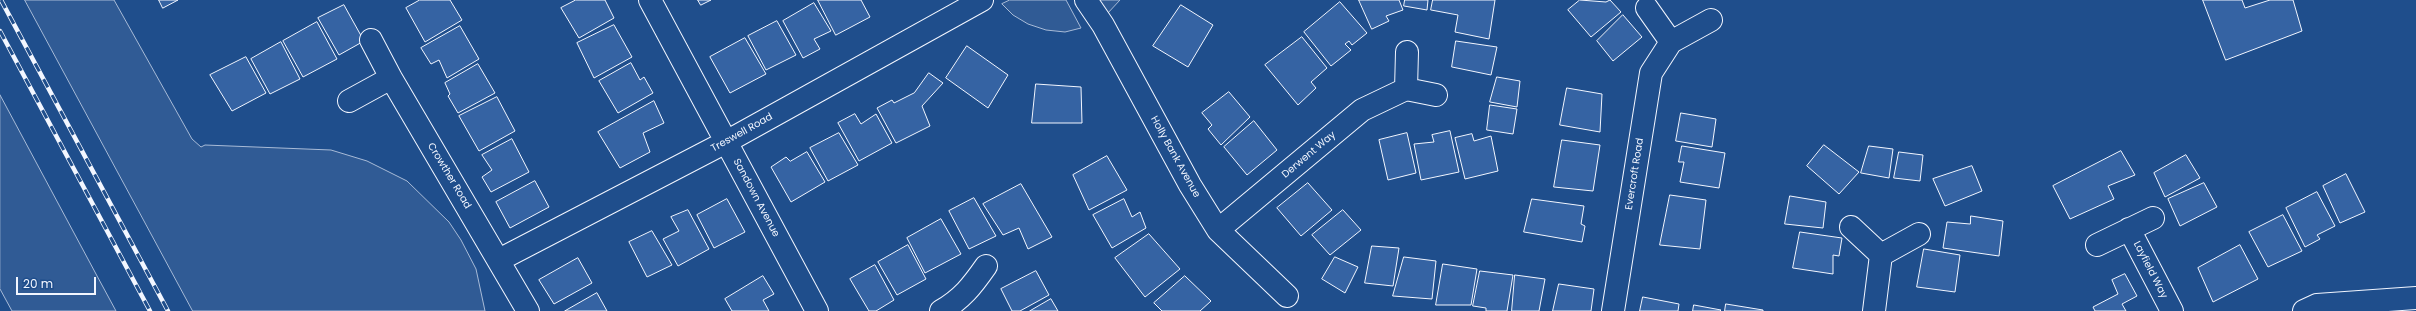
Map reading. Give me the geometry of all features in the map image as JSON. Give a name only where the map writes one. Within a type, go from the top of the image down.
[{"type":"street","name":"Sandown Avenue","points":[[650,0],[817,311]]},
{"type":"street","name":"Treswell Road","points":[[499,260],[726,142],[982,0]]},
{"type":"street","name":"Holly Bank Avenue","points":[[1086,0],[1103,25],[1190,185],[1218,230],[1287,296]]},
{"type":"street","points":[[1648,8],[1671,42]]},
{"type":"street","name":"Evercroft Road","points":[[1613,311],[1651,73],[1671,42],[1711,20]]},
{"type":"street","name":"Crowther Road","points":[[371,40],[391,78],[528,311]]},
{"type":"street","points":[[1407,52],[1406,89],[1436,95]]},
{"type":"street","points":[[349,101],[391,78]]},
{"type":"street","name":"Derwent Way","points":[[1218,230],[1362,110],[1406,89]]},
{"type":"street","points":[[2097,245],[2153,218]]},
{"type":"street","points":[[1851,227],[1880,255]]},
{"type":"street","name":"Layfield Way","points":[[2129,230],[2172,311]]},
{"type":"street","points":[[1880,255],[1919,234]]},
{"type":"street","points":[[1874,311],[1880,255]]},
{"type":"street","points":[[941,311],[963,305],[969,291],[986,266]]},
{"type":"street","points":[[2304,311],[2317,305],[2416,298]]},
{"type":"shaded area","points":[[25,0],[114,0],[192,139],[201,147],[205,145],[331,150],[367,161],[407,181],[449,222],[461,240],[476,269],[485,311],[193,311]]},
{"type":"shaded area","points":[[1010,0],[1066,0],[1081,28],[1065,32],[1046,30],[1028,24],[1013,15],[1002,4]]},
{"type":"shaded area","points":[[1099,0],[1120,0],[1107,14]]},
{"type":"shaded area","points":[[0,95],[116,311],[12,311],[0,289]]},
{"type":"building","points":[[159,0],[178,0],[163,8]]},
{"type":"building","points":[[420,0],[450,0],[462,20],[425,42],[406,8]]},
{"type":"building","points":[[576,0],[605,0],[614,18],[579,38],[561,8]]},
{"type":"building","points":[[698,0],[711,0],[701,5]]},
{"type":"building","points":[[818,0],[861,0],[870,17],[836,35]]},
{"type":"building","points":[[1359,0],[1399,0],[1403,10],[1386,16],[1389,21],[1372,29]]},
{"type":"building","points":[[1405,0],[1428,0],[1427,10],[1404,6]]},
{"type":"building","points":[[1433,0],[1495,0],[1489,39],[1455,32],[1458,15],[1431,10]]},
{"type":"building","points":[[1580,0],[1606,2],[1610,0],[1621,12],[1591,37],[1568,10]]},
{"type":"building","points":[[2203,0],[2242,0],[2245,8],[2270,0],[2293,0],[2302,31],[2226,60]]},
{"type":"building","points":[[1340,2],[1367,33],[1352,45],[1349,41],[1345,44],[1351,50],[1331,66],[1304,32]]},
{"type":"building","points":[[814,3],[831,31],[814,39],[820,49],[803,58],[783,21]]},
{"type":"building","points":[[344,5],[364,41],[339,55],[318,18]]},
{"type":"building","points":[[1181,5],[1213,25],[1188,67],[1153,46]]},
{"type":"building","points":[[1623,15],[1642,37],[1613,61],[1597,41]]},
{"type":"building","points":[[777,21],[796,55],[766,70],[748,36]]},
{"type":"building","points":[[317,22],[337,59],[303,77],[283,41]]},
{"type":"building","points":[[614,25],[632,57],[594,78],[577,43]]},
{"type":"building","points":[[460,26],[479,59],[447,78],[439,60],[431,64],[421,48]]},
{"type":"building","points":[[1302,37],[1327,68],[1311,82],[1316,88],[1298,105],[1265,65]]},
{"type":"building","points":[[745,38],[766,74],[730,93],[710,57]]},
{"type":"building","points":[[1456,41],[1497,47],[1491,75],[1452,67]]},
{"type":"building","points":[[281,42],[300,79],[270,94],[251,59]]},
{"type":"building","points":[[967,46],[1008,75],[988,108],[946,78]]},
{"type":"building","points":[[246,57],[266,93],[232,111],[210,75]]},
{"type":"building","points":[[631,63],[640,80],[644,77],[653,93],[618,113],[599,81]]},
{"type":"building","points":[[478,64],[495,93],[458,113],[448,96],[450,94],[445,83]]},
{"type":"building","points":[[929,73],[943,83],[922,106],[930,126],[896,143],[877,108],[892,100],[894,103],[914,93]]},
{"type":"building","points":[[1497,77],[1520,81],[1517,107],[1490,102]]},
{"type":"building","points":[[1036,84],[1081,87],[1082,123],[1032,123]]},
{"type":"building","points":[[1567,88],[1602,94],[1600,132],[1560,125]]},
{"type":"building","points":[[1229,92],[1250,117],[1221,145],[1208,129],[1212,125],[1202,113]]},
{"type":"building","points":[[497,97],[515,131],[479,151],[459,116]]},
{"type":"building","points":[[654,101],[664,123],[643,133],[650,152],[620,168],[598,132]]},
{"type":"building","points":[[1490,105],[1517,109],[1513,134],[1487,130]]},
{"type":"building","points":[[1681,113],[1716,119],[1712,147],[1676,141]]},
{"type":"building","points":[[855,114],[861,124],[876,114],[892,143],[859,161],[838,123]]},
{"type":"building","points":[[1254,121],[1277,150],[1247,175],[1224,147]]},
{"type":"building","points":[[1450,131],[1459,172],[1421,180],[1414,144],[1434,142],[1432,135]]},
{"type":"building","points":[[839,133],[858,165],[828,181],[810,148]]},
{"type":"building","points":[[1407,133],[1416,173],[1388,180],[1379,140]]},
{"type":"building","points":[[1472,134],[1474,141],[1491,136],[1498,171],[1465,179],[1455,138]]},
{"type":"building","points":[[512,139],[529,172],[491,192],[482,177],[492,170],[482,155]]},
{"type":"building","points":[[1562,140],[1600,145],[1593,191],[1554,187]]},
{"type":"building","points":[[1824,145],[1859,172],[1839,194],[1807,166]]},
{"type":"building","points":[[1682,146],[1725,153],[1719,188],[1680,182],[1684,162],[1679,162]]},
{"type":"building","points":[[1869,146],[1893,149],[1889,178],[1861,173]]},
{"type":"building","points":[[2121,151],[2135,175],[2108,186],[2114,199],[2070,219],[2053,186]]},
{"type":"building","points":[[807,152],[825,182],[791,202],[771,167],[786,157],[790,161]]},
{"type":"building","points":[[1899,152],[1923,155],[1920,181],[1894,178]]},
{"type":"building","points":[[2186,155],[2200,178],[2165,197],[2154,173]]},
{"type":"building","points":[[1107,156],[1127,190],[1089,210],[1073,175]]},
{"type":"building","points":[[1972,166],[1982,191],[1945,206],[1933,179]]},
{"type":"building","points":[[2346,174],[2365,212],[2340,223],[2323,186]]},
{"type":"building","points":[[535,181],[549,207],[510,228],[496,202]]},
{"type":"building","points":[[1308,183],[1332,210],[1301,236],[1277,208]]},
{"type":"building","points":[[2204,183],[2217,207],[2180,226],[2168,199]]},
{"type":"building","points":[[1021,184],[1052,237],[1028,249],[1019,228],[1003,235],[983,204]]},
{"type":"building","points":[[2317,192],[2335,226],[2317,235],[2320,239],[2305,247],[2286,208]]},
{"type":"building","points":[[1670,195],[1706,200],[1700,249],[1660,245]]},
{"type":"building","points":[[1790,196],[1826,202],[1823,228],[1785,224]]},
{"type":"building","points":[[974,198],[996,236],[969,249],[949,211]]},
{"type":"building","points":[[727,199],[745,232],[714,248],[697,215]]},
{"type":"building","points":[[1124,199],[1132,217],[1140,212],[1146,228],[1112,248],[1093,215]]},
{"type":"building","points":[[1532,199],[1584,206],[1581,224],[1585,226],[1582,242],[1524,232]]},
{"type":"building","points":[[688,210],[709,249],[678,266],[663,239],[679,231],[671,217]]},
{"type":"building","points":[[1343,210],[1361,230],[1330,255],[1312,235]]},
{"type":"building","points":[[2283,215],[2302,251],[2268,267],[2249,232]]},
{"type":"building","points":[[1971,216],[2003,221],[1999,256],[1943,248],[1947,222],[1970,224]]},
{"type":"building","points":[[941,219],[961,254],[925,273],[907,238]]},
{"type":"building","points":[[652,231],[672,265],[647,277],[629,242]]},
{"type":"building","points":[[1800,232],[1842,238],[1839,256],[1833,255],[1833,274],[1793,268]]},
{"type":"building","points":[[1149,234],[1180,269],[1145,297],[1115,258]]},
{"type":"building","points":[[908,245],[926,279],[897,295],[878,262]]},
{"type":"building","points":[[2240,245],[2258,279],[2213,302],[2198,268]]},
{"type":"building","points":[[1372,246],[1399,248],[1393,286],[1365,283]]},
{"type":"building","points":[[1924,249],[1960,255],[1955,292],[1917,287]]},
{"type":"building","points":[[1335,257],[1358,267],[1345,293],[1322,279]]},
{"type":"building","points":[[1404,257],[1436,261],[1432,299],[1393,296]]},
{"type":"building","points":[[578,258],[592,283],[554,304],[539,280]]},
{"type":"building","points":[[1443,264],[1477,269],[1471,305],[1436,305]]},
{"type":"building","points":[[875,265],[894,300],[876,311],[869,311],[850,279]]},
{"type":"building","points":[[1036,271],[1049,295],[1020,311],[1012,311],[1001,289]]},
{"type":"building","points":[[1480,271],[1513,275],[1507,311],[1486,311],[1486,308],[1473,306]]},
{"type":"building","points":[[2125,274],[2137,296],[2122,304],[2126,311],[2095,311],[2093,307],[2118,294],[2112,280]]},
{"type":"building","points":[[1515,275],[1545,279],[1539,311],[1512,311]]},
{"type":"building","points":[[763,276],[774,294],[763,300],[769,311],[732,311],[725,299]]},
{"type":"building","points":[[1185,276],[1211,301],[1200,311],[1162,311],[1154,303]]},
{"type":"building","points":[[1559,284],[1594,289],[1591,311],[1553,311]]},
{"type":"building","points":[[597,293],[607,311],[565,311]]},
{"type":"building","points":[[1643,297],[1679,304],[1678,311],[1640,311]]},
{"type":"building","points":[[1051,299],[1058,311],[1030,311]]},
{"type":"building","points":[[1726,304],[1763,310],[1763,311],[1725,311]]},
{"type":"building","points":[[1694,305],[1721,310],[1693,311]]},
{"type":"railway","points":[[1,0],[168,311]]},
{"type":"railway","points":[[0,31],[150,311]]}]
